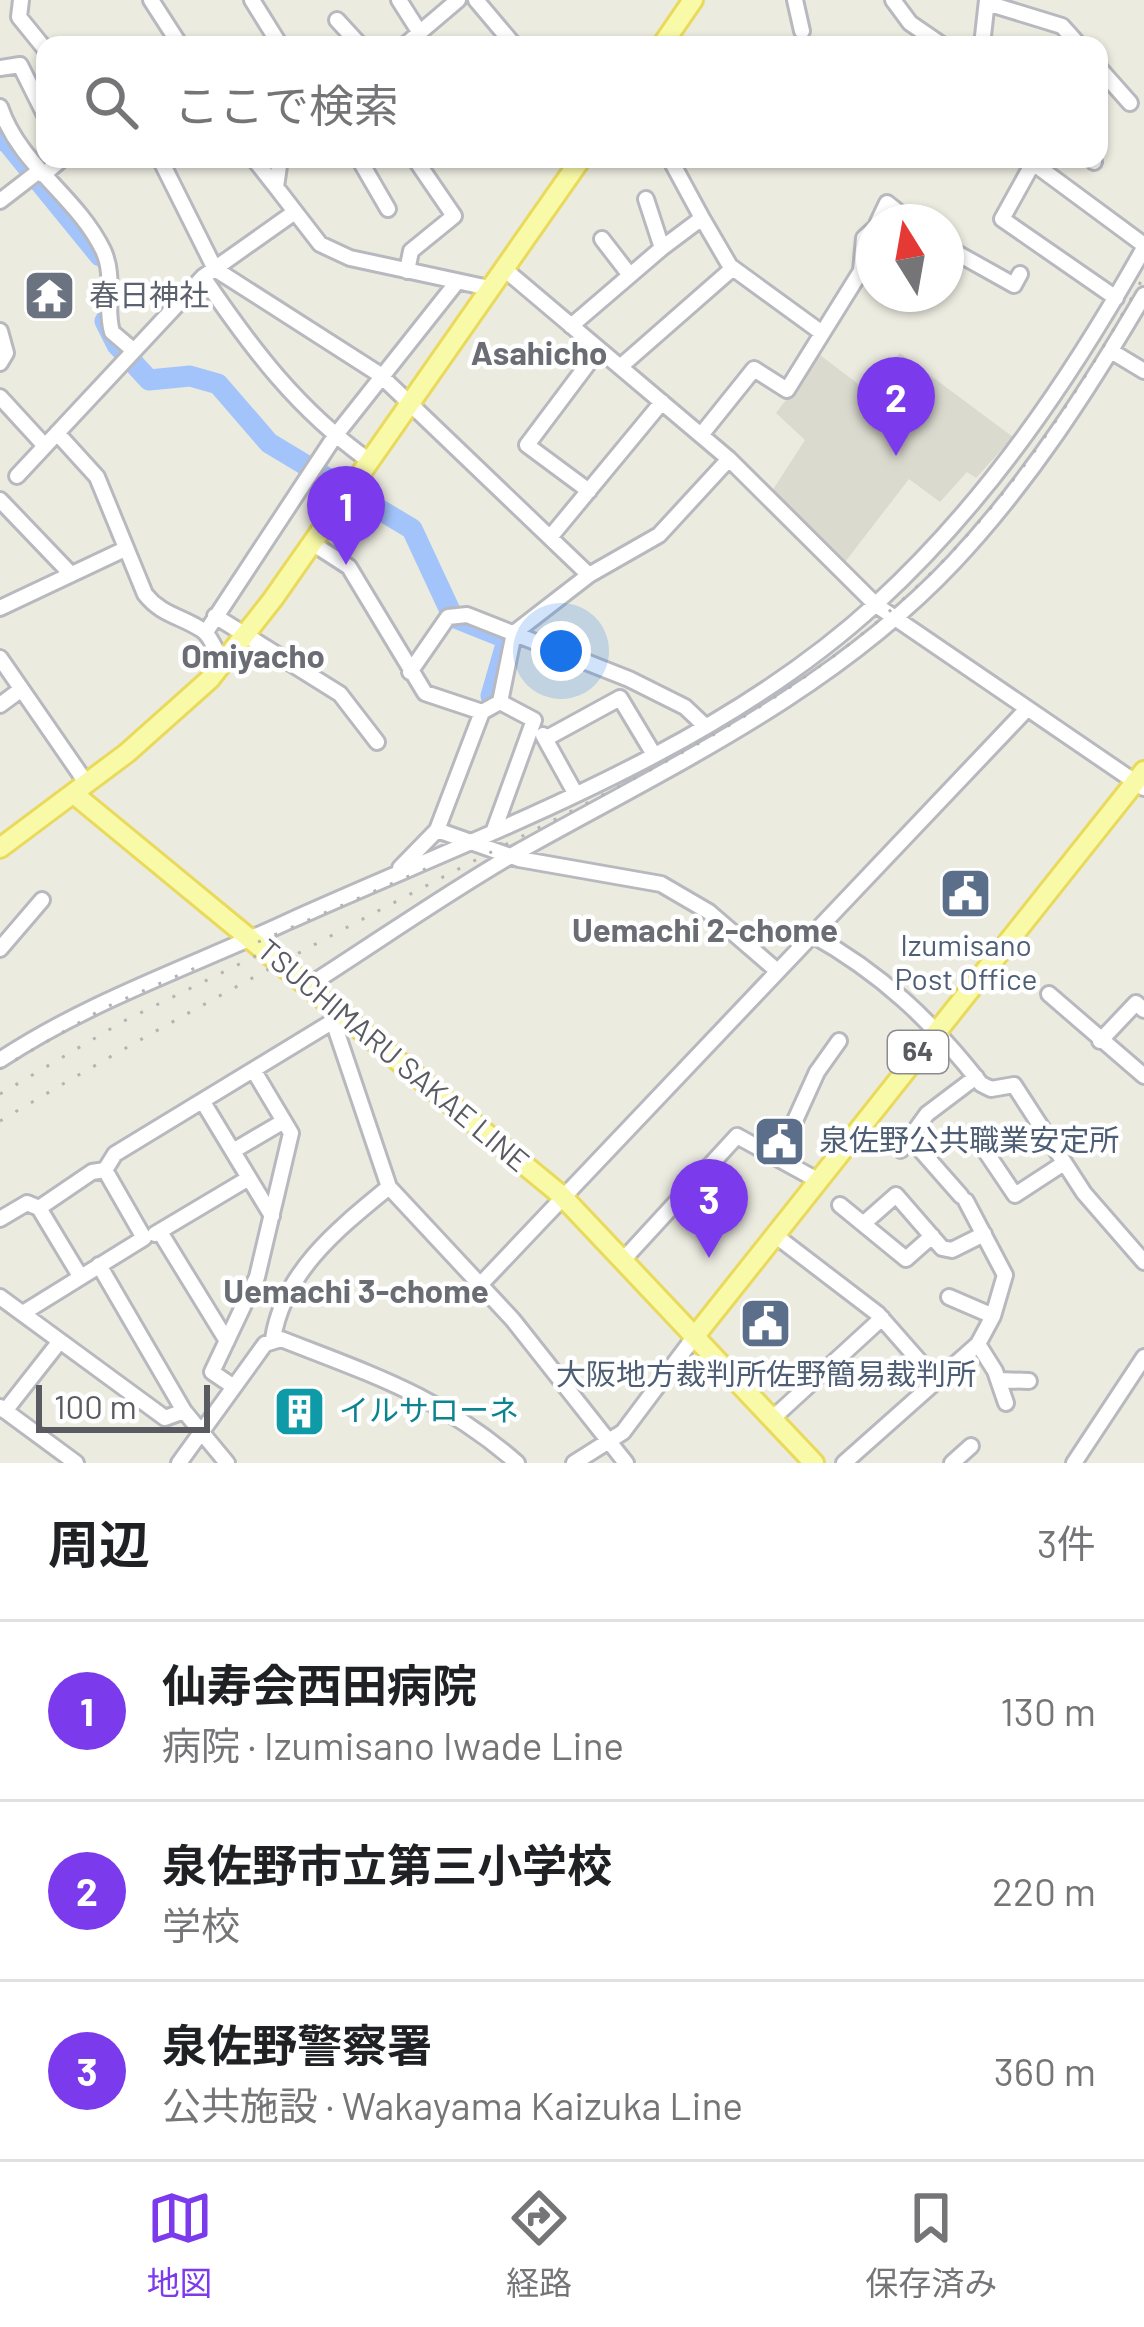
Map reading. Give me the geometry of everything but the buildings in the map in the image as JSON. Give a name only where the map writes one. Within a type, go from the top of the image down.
[{"type":"main road","points":[[670,36],[693,0]]},
{"type":"main road","points":[[0,848],[192,699],[226,659],[575,168]]},
{"type":"main road","name":"64","points":[[695,1336],[937,1028],[1141,781]]},
{"type":"main road","name":"TSUCHIMARU SAKAE LINE","points":[[80,789],[308,986],[338,1019],[560,1196],[814,1463]]},
{"type":"street","points":[[21,0],[19,16],[36,38]]},
{"type":"street","points":[[151,0],[174,36]]},
{"type":"street","points":[[252,0],[274,36]]},
{"type":"street","points":[[399,0],[420,33]]},
{"type":"street","points":[[416,36],[458,0]]},
{"type":"street","points":[[476,0],[506,36]]},
{"type":"street","points":[[795,0],[802,31]]},
{"type":"street","points":[[893,0],[910,23],[928,36]]},
{"type":"street","points":[[983,36],[987,1],[1062,26],[1071,36]]},
{"type":"street","points":[[337,20],[352,36]]},
{"type":"street","points":[[0,68],[20,65],[36,97]]},
{"type":"street","points":[[1108,78],[1130,103]]},
{"type":"street","points":[[0,107],[10,137],[102,247],[111,278],[112,332],[130,354]]},
{"type":"street","points":[[0,201],[47,168]]},
{"type":"street","points":[[164,168],[209,273],[255,354],[304,411],[368,460]]},
{"type":"street","points":[[261,168],[292,214],[320,244],[350,258],[489,288]]},
{"type":"street","points":[[276,188],[279,168]]},
{"type":"street","points":[[364,168],[388,209]]},
{"type":"street","points":[[407,271],[411,251],[454,216],[421,168]]},
{"type":"street","points":[[675,168],[733,268],[822,333]]},
{"type":"street","points":[[1031,168],[1003,219],[1116,298]]},
{"type":"street","points":[[2,1055],[117,994],[470,842],[653,753],[772,684],[876,605],[1008,463],[1144,247],[1044,168]]},
{"type":"street","points":[[646,199],[662,248]]},
{"type":"street","points":[[17,476],[209,273],[292,214]]},
{"type":"street","points":[[572,326],[701,218]]},
{"type":"street","points":[[602,238],[629,274]]},
{"type":"street","points":[[964,258],[1014,285],[1020,274]]},
{"type":"street","points":[[503,268],[729,459],[876,605],[1024,711],[1141,781]]},
{"type":"street","points":[[620,367],[733,268]]},
{"type":"street","points":[[209,273],[379,374],[589,575]]},
{"type":"street","points":[[701,435],[754,369],[787,390],[856,279]]},
{"type":"street","points":[[206,632],[379,374],[457,282]]},
{"type":"street","points":[[308,986],[511,856],[725,740],[810,685],[894,617],[953,563],[1009,497],[1139,316],[1144,295]]},
{"type":"street","points":[[1097,327],[1143,368]]},
{"type":"street","points":[[0,331],[6,353],[0,363]]},
{"type":"street","points":[[589,491],[527,445],[599,350]]},
{"type":"street","points":[[0,397],[45,446]]},
{"type":"street","points":[[552,535],[662,402]]},
{"type":"street","points":[[57,433],[98,477],[125,549],[157,609],[206,632],[216,654],[226,659]]},
{"type":"street","points":[[394,875],[437,830],[482,712],[500,702],[514,633],[589,575],[659,536],[729,459]]},
{"type":"street","points":[[0,500],[69,572]]},
{"type":"street","points":[[312,543],[349,567],[424,693],[482,712]]},
{"type":"street","points":[[0,608],[125,549]]},
{"type":"street","points":[[215,616],[340,694],[377,742]]},
{"type":"street","points":[[410,672],[452,616],[514,633],[629,680],[685,707],[703,724]]},
{"type":"street","points":[[0,658],[80,789]]},
{"type":"street","points":[[545,739],[620,698],[629,680]]},
{"type":"street","points":[[0,705],[19,691]]},
{"type":"street","points":[[620,698],[653,753]]},
{"type":"street","points":[[500,702],[534,720],[574,791]]},
{"type":"street","points":[[480,1286],[560,1196],[1024,711]]},
{"type":"street","points":[[494,830],[534,720]]},
{"type":"street","points":[[437,830],[511,856],[661,884],[709,912],[775,969]]},
{"type":"street","points":[[0,949],[42,900]]},
{"type":"street","points":[[809,933],[872,968],[937,1028],[991,1089],[1014,1084],[1064,1163],[1144,1262]]},
{"type":"street","points":[[1049,994],[1144,1076]]},
{"type":"street","points":[[1100,1041],[1136,1004],[1144,1010]]},
{"type":"street","points":[[105,1170],[114,1155],[338,1019],[389,1187],[480,1286],[626,1463]]},
{"type":"street","points":[[778,1158],[817,1072],[839,1041]]},
{"type":"street","points":[[234,1387],[212,1372],[249,1301],[291,1133],[254,1071]]},
{"type":"street","points":[[844,1463],[978,1344],[993,1316],[1005,1275],[964,1198],[905,1144],[927,1114],[976,1077]]},
{"type":"street","points":[[203,1102],[272,1216]]},
{"type":"street","points":[[233,1151],[284,1121]]},
{"type":"street","points":[[623,1260],[737,1136],[819,1181]]},
{"type":"street","points":[[986,1152],[1015,1196],[1064,1163]]},
{"type":"street","points":[[39,1208],[92,1172],[105,1170]]},
{"type":"street","points":[[105,1170],[227,1341]]},
{"type":"street","points":[[23,1313],[249,1178]]},
{"type":"street","points":[[178,1463],[273,1339],[277,1315],[311,1256],[389,1187]]},
{"type":"street","points":[[863,1224],[896,1195],[932,1236],[952,1250],[984,1234]]},
{"type":"street","points":[[0,1219],[27,1203],[39,1208],[80,1276]]},
{"type":"street","points":[[840,1204],[906,1259],[932,1236]]},
{"type":"street","points":[[776,1236],[882,1318],[936,1380]]},
{"type":"street","points":[[98,1265],[184,1412],[227,1463]]},
{"type":"street","points":[[0,1297],[165,1418],[184,1412]]},
{"type":"street","points":[[949,1297],[993,1316]]},
{"type":"street","points":[[773,1418],[882,1318]]},
{"type":"street","points":[[574,1463],[623,1432],[695,1336]]},
{"type":"street","points":[[273,1339],[432,1399],[517,1463]]},
{"type":"street","points":[[60,1341],[3,1409],[76,1463]]},
{"type":"street","points":[[978,1344],[1006,1403]]},
{"type":"street","points":[[1074,1463],[1144,1357]]},
{"type":"street","points":[[999,1380],[1028,1381]]},
{"type":"street","points":[[952,1463],[970,1445]]},
{"type":"shaded area","points":[[900,353],[1013,437],[976,478],[967,472],[940,502],[909,479],[845,562],[772,491],[805,440],[776,413],[820,355],[866,390]]},
{"type":"waterway","points":[[0,140],[7,142],[100,256]]},
{"type":"waterway","points":[[105,321],[117,345],[149,380],[190,376],[218,384],[269,443],[412,529],[453,617],[503,637],[506,644],[491,696]]},
{"type":"railway","points":[[0,1121],[248,980],[658,766],[808,675],[901,601],[973,529],[1065,407],[1144,276]]},
{"type":"railway","points":[[258,942],[439,863]]},
{"type":"railway","points":[[0,1094],[124,1021],[280,944]]},
{"type":"railway","points":[[0,1069],[104,1008],[202,965]]},
{"type":"place","name":"春日神社","points":[[50,296]]},
{"type":"place","name":"泉佐野市立第三小学校","points":[[896,456]]},
{"type":"place","name":"仙寿会西田病院","points":[[346,565]]},
{"type":"place","name":"Izumisano Post Office","points":[[966,894]]},
{"type":"place","name":"泉佐野公共職業安定所","points":[[780,1141]]},
{"type":"place","name":"泉佐野警察署","points":[[709,1258]]},
{"type":"place","name":"大阪地方裁判所佐野簡易裁判所","points":[[766,1323]]},
{"type":"place","name":"イルサローネ","points":[[300,1411]]},
{"type":"district","name":"Asahicho","points":[[539,353]]},
{"type":"district","name":"Omiyacho","points":[[253,656]]},
{"type":"district","name":"Uemachi 2-chome","points":[[705,930]]},
{"type":"district","name":"Uemachi 3-chome","points":[[356,1291]]}]
